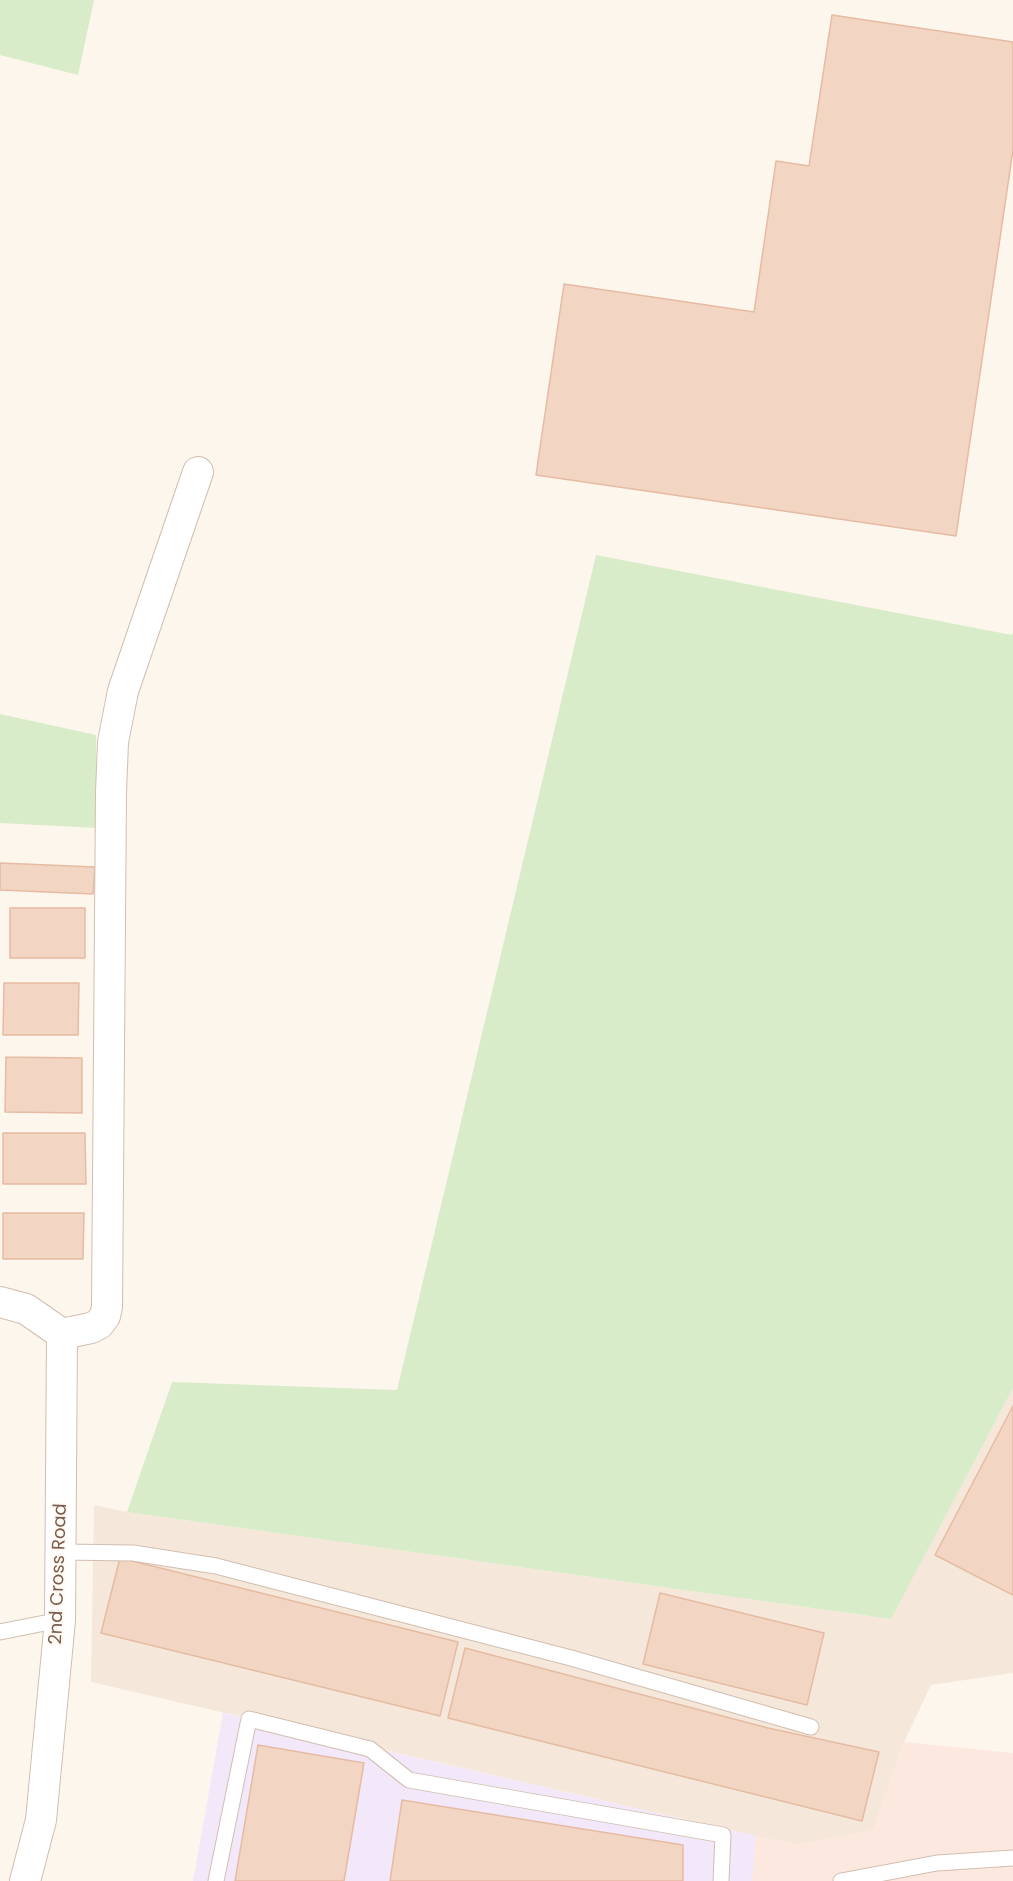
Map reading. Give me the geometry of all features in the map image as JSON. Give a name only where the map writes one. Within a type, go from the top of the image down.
[{"type":"street","points":[[0,1302],[26,1309],[62,1334],[91,1328],[99,1324],[105,1316],[107,1307],[113,742],[123,691],[198,472]]},
{"type":"street","name":"2nd Cross Road","points":[[25,1881],[40,1820],[60,1620],[62,1334]]},
{"type":"lane","points":[[62,1552],[133,1553],[216,1566],[570,1658],[811,1726]]},
{"type":"lane","points":[[0,1632],[60,1620]]},
{"type":"lane","points":[[216,1881],[249,1719],[370,1749],[409,1780],[723,1835],[721,1881]]},
{"type":"lane","points":[[841,1881],[938,1863],[1013,1858]]},
{"type":"shaded area","points":[[1013,1388],[1013,1673],[931,1685],[904,1742],[873,1831],[795,1845],[91,1682],[94,1505],[127,1512],[890,1619]]},
{"type":"shaded area","points":[[223,1713],[756,1836],[752,1881],[193,1881]]},
{"type":"shaded area","points":[[904,1742],[1013,1753],[1013,1881],[752,1881],[756,1836],[795,1845],[873,1830]]},
{"type":"green space","points":[[0,0],[94,0],[78,75],[0,55]]},
{"type":"green space","points":[[596,555],[1012,635],[1013,632],[1013,1388],[891,1619],[127,1512],[172,1382],[397,1390]]},
{"type":"green space","points":[[0,714],[96,735],[97,828],[0,823]]},
{"type":"building","points":[[832,15],[1013,42],[1013,150],[956,536],[536,475],[564,284],[754,312],[776,161],[809,166]]},
{"type":"building","points":[[0,863],[95,867],[93,894],[0,890]]},
{"type":"building","points":[[10,908],[85,908],[85,958],[10,958]]},
{"type":"building","points":[[4,983],[79,983],[78,1035],[3,1035]]},
{"type":"building","points":[[6,1057],[82,1058],[82,1113],[5,1112]]},
{"type":"building","points":[[3,1133],[85,1133],[86,1184],[3,1184]]},
{"type":"building","points":[[3,1213],[84,1213],[83,1259],[3,1259]]},
{"type":"building","points":[[1013,1406],[1013,1595],[935,1555]]},
{"type":"building","points":[[120,1558],[458,1642],[440,1716],[101,1633]]},
{"type":"building","points":[[660,1593],[824,1633],[807,1705],[643,1664]]},
{"type":"building","points":[[465,1648],[768,1728],[879,1752],[862,1821],[448,1718]]},
{"type":"building","points":[[258,1745],[364,1763],[344,1881],[235,1881]]},
{"type":"building","points":[[402,1800],[683,1845],[683,1881],[390,1881]]}]
